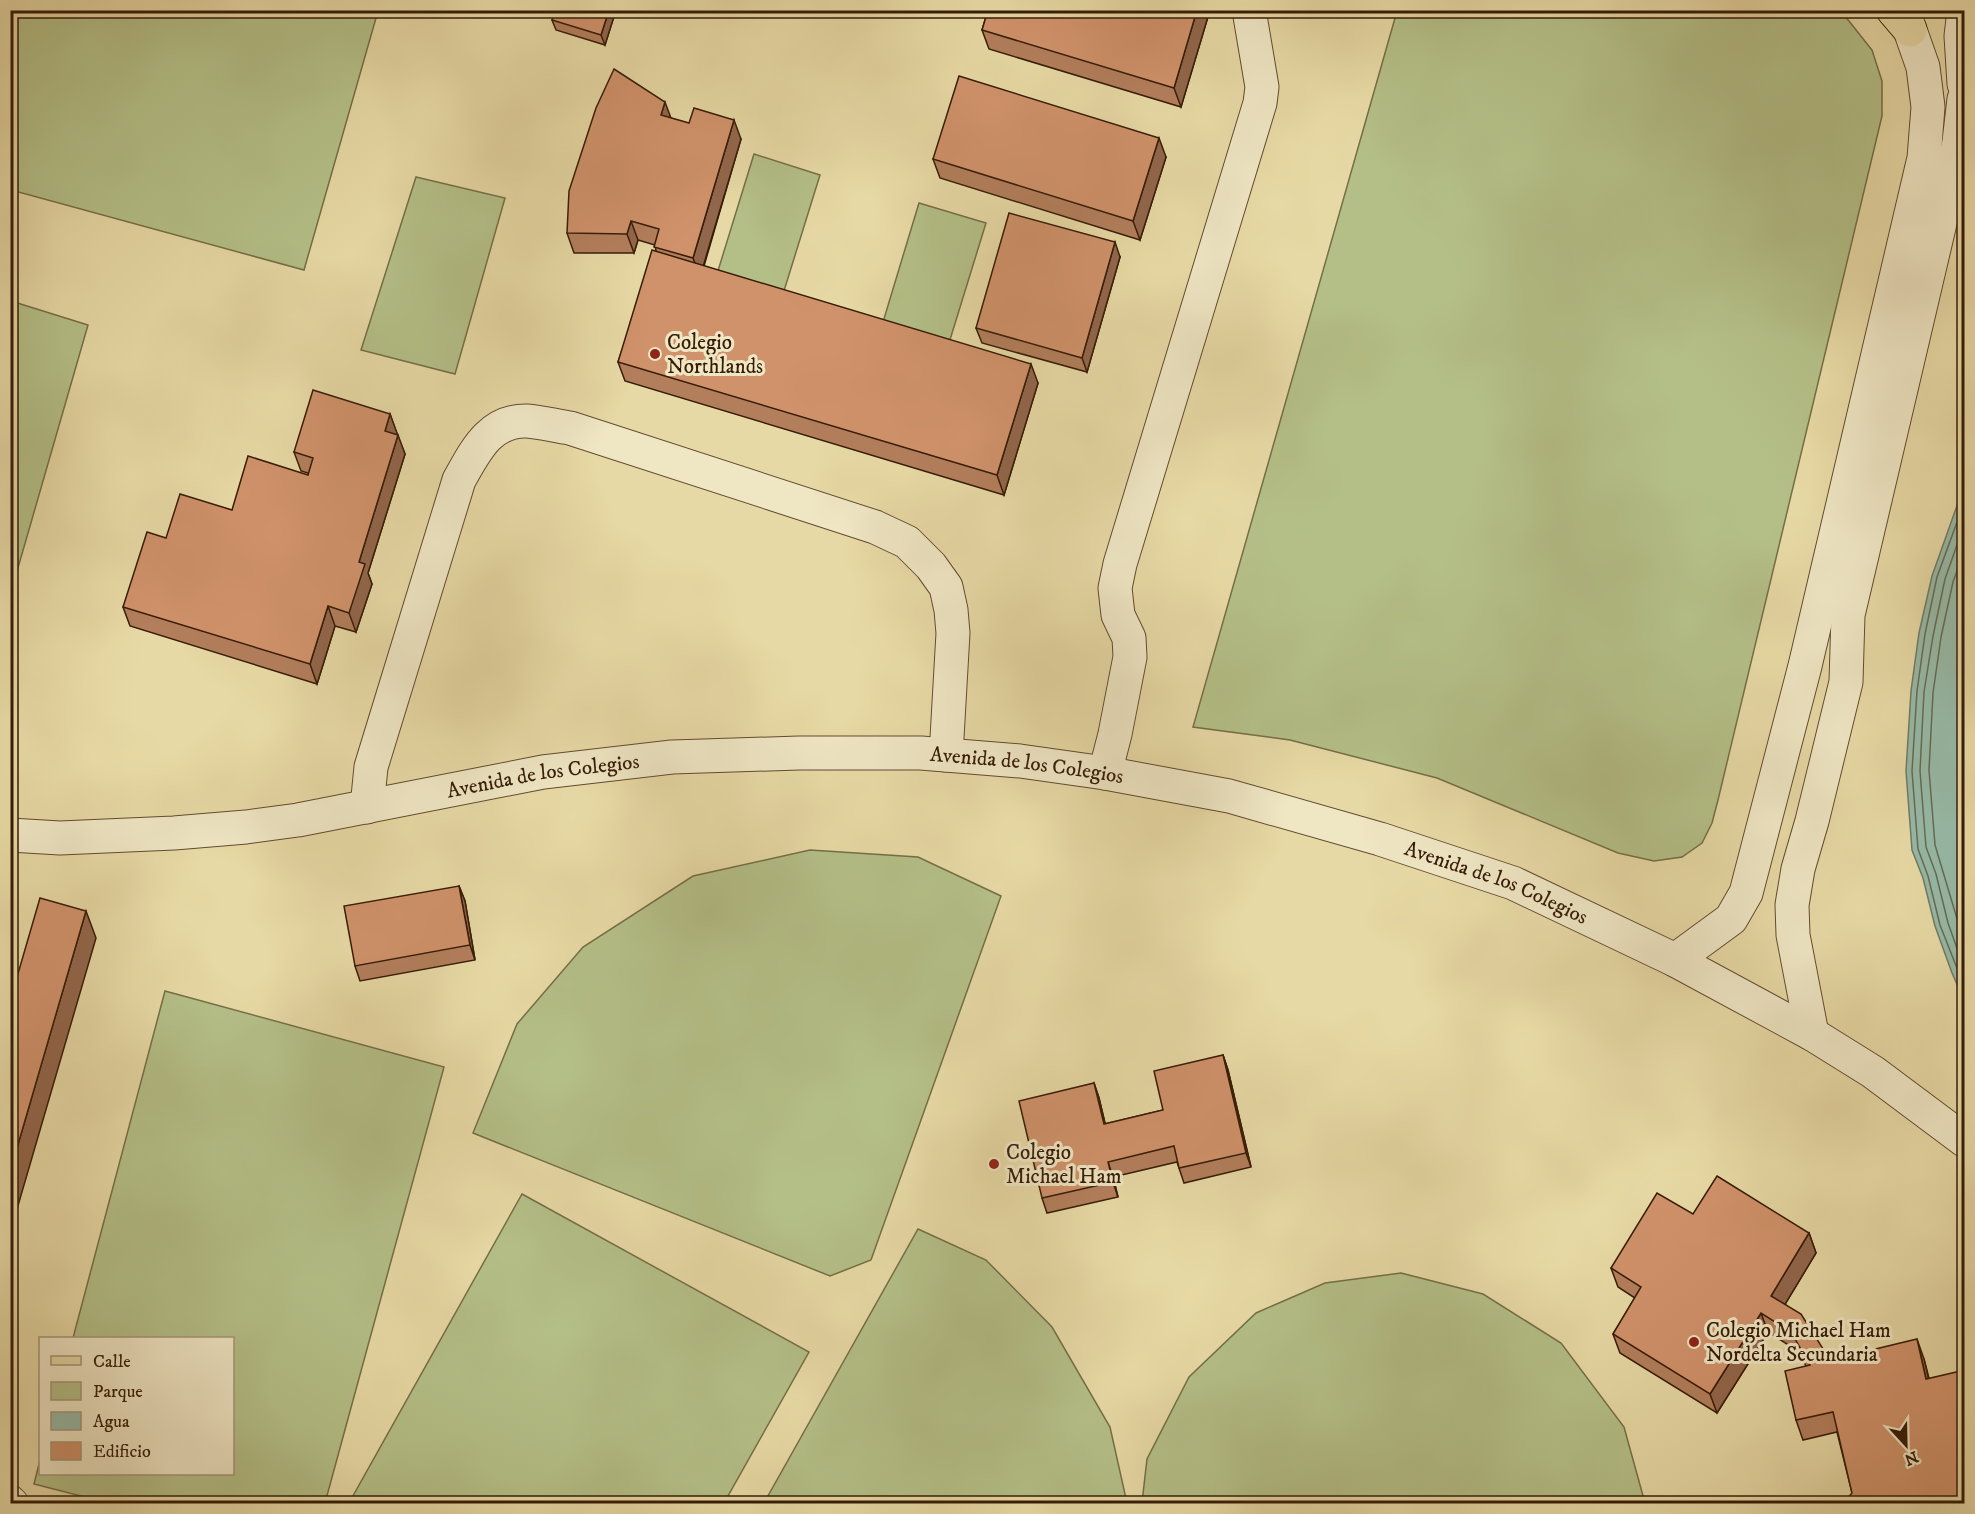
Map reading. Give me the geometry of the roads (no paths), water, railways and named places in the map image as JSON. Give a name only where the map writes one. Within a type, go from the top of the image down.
[{"type":"street","points":[[1105,773],[1130,657],[1130,638],[1118,615],[1115,588],[1120,564],[1260,104],[1262,87],[1250,10]]},
{"type":"street","points":[[1965,11],[1960,36],[1965,84]]},
{"type":"street","points":[[1675,960],[1731,919],[1746,893],[1805,666],[1924,158],[1928,107],[1923,67],[1902,17]]},
{"type":"street","points":[[1812,1034],[1793,935],[1792,905],[1797,868],[1812,821],[1846,682],[1848,615],[1959,142],[1965,99]]},
{"type":"street","points":[[367,807],[371,767],[459,480],[480,444],[492,432],[510,424],[526,421],[570,428],[875,527],[907,542],[932,566],[946,587],[951,610],[946,755]]},
{"type":"street","name":"Avenida de los Colegios","points":[[10,835],[60,838],[174,833],[257,825],[367,807],[543,772],[672,757],[921,753],[1020,761],[1105,773],[1229,796],[1380,838],[1513,883],[1675,960],[1812,1034],[1873,1072],[1965,1140]]},
{"type":"water","points":[[1964,486],[1964,1000],[1935,926],[1923,878],[1912,850],[1906,771],[1911,691],[1919,633],[1932,576]]},
{"type":"place","name":"Colegio Northlands","points":[[655,354]]},
{"type":"place","name":"Colegio Michael Ham","points":[[994,1164]]},
{"type":"place","name":"Colegio Michael Ham Nordelta Secundaria","points":[[1694,1342]]}]
